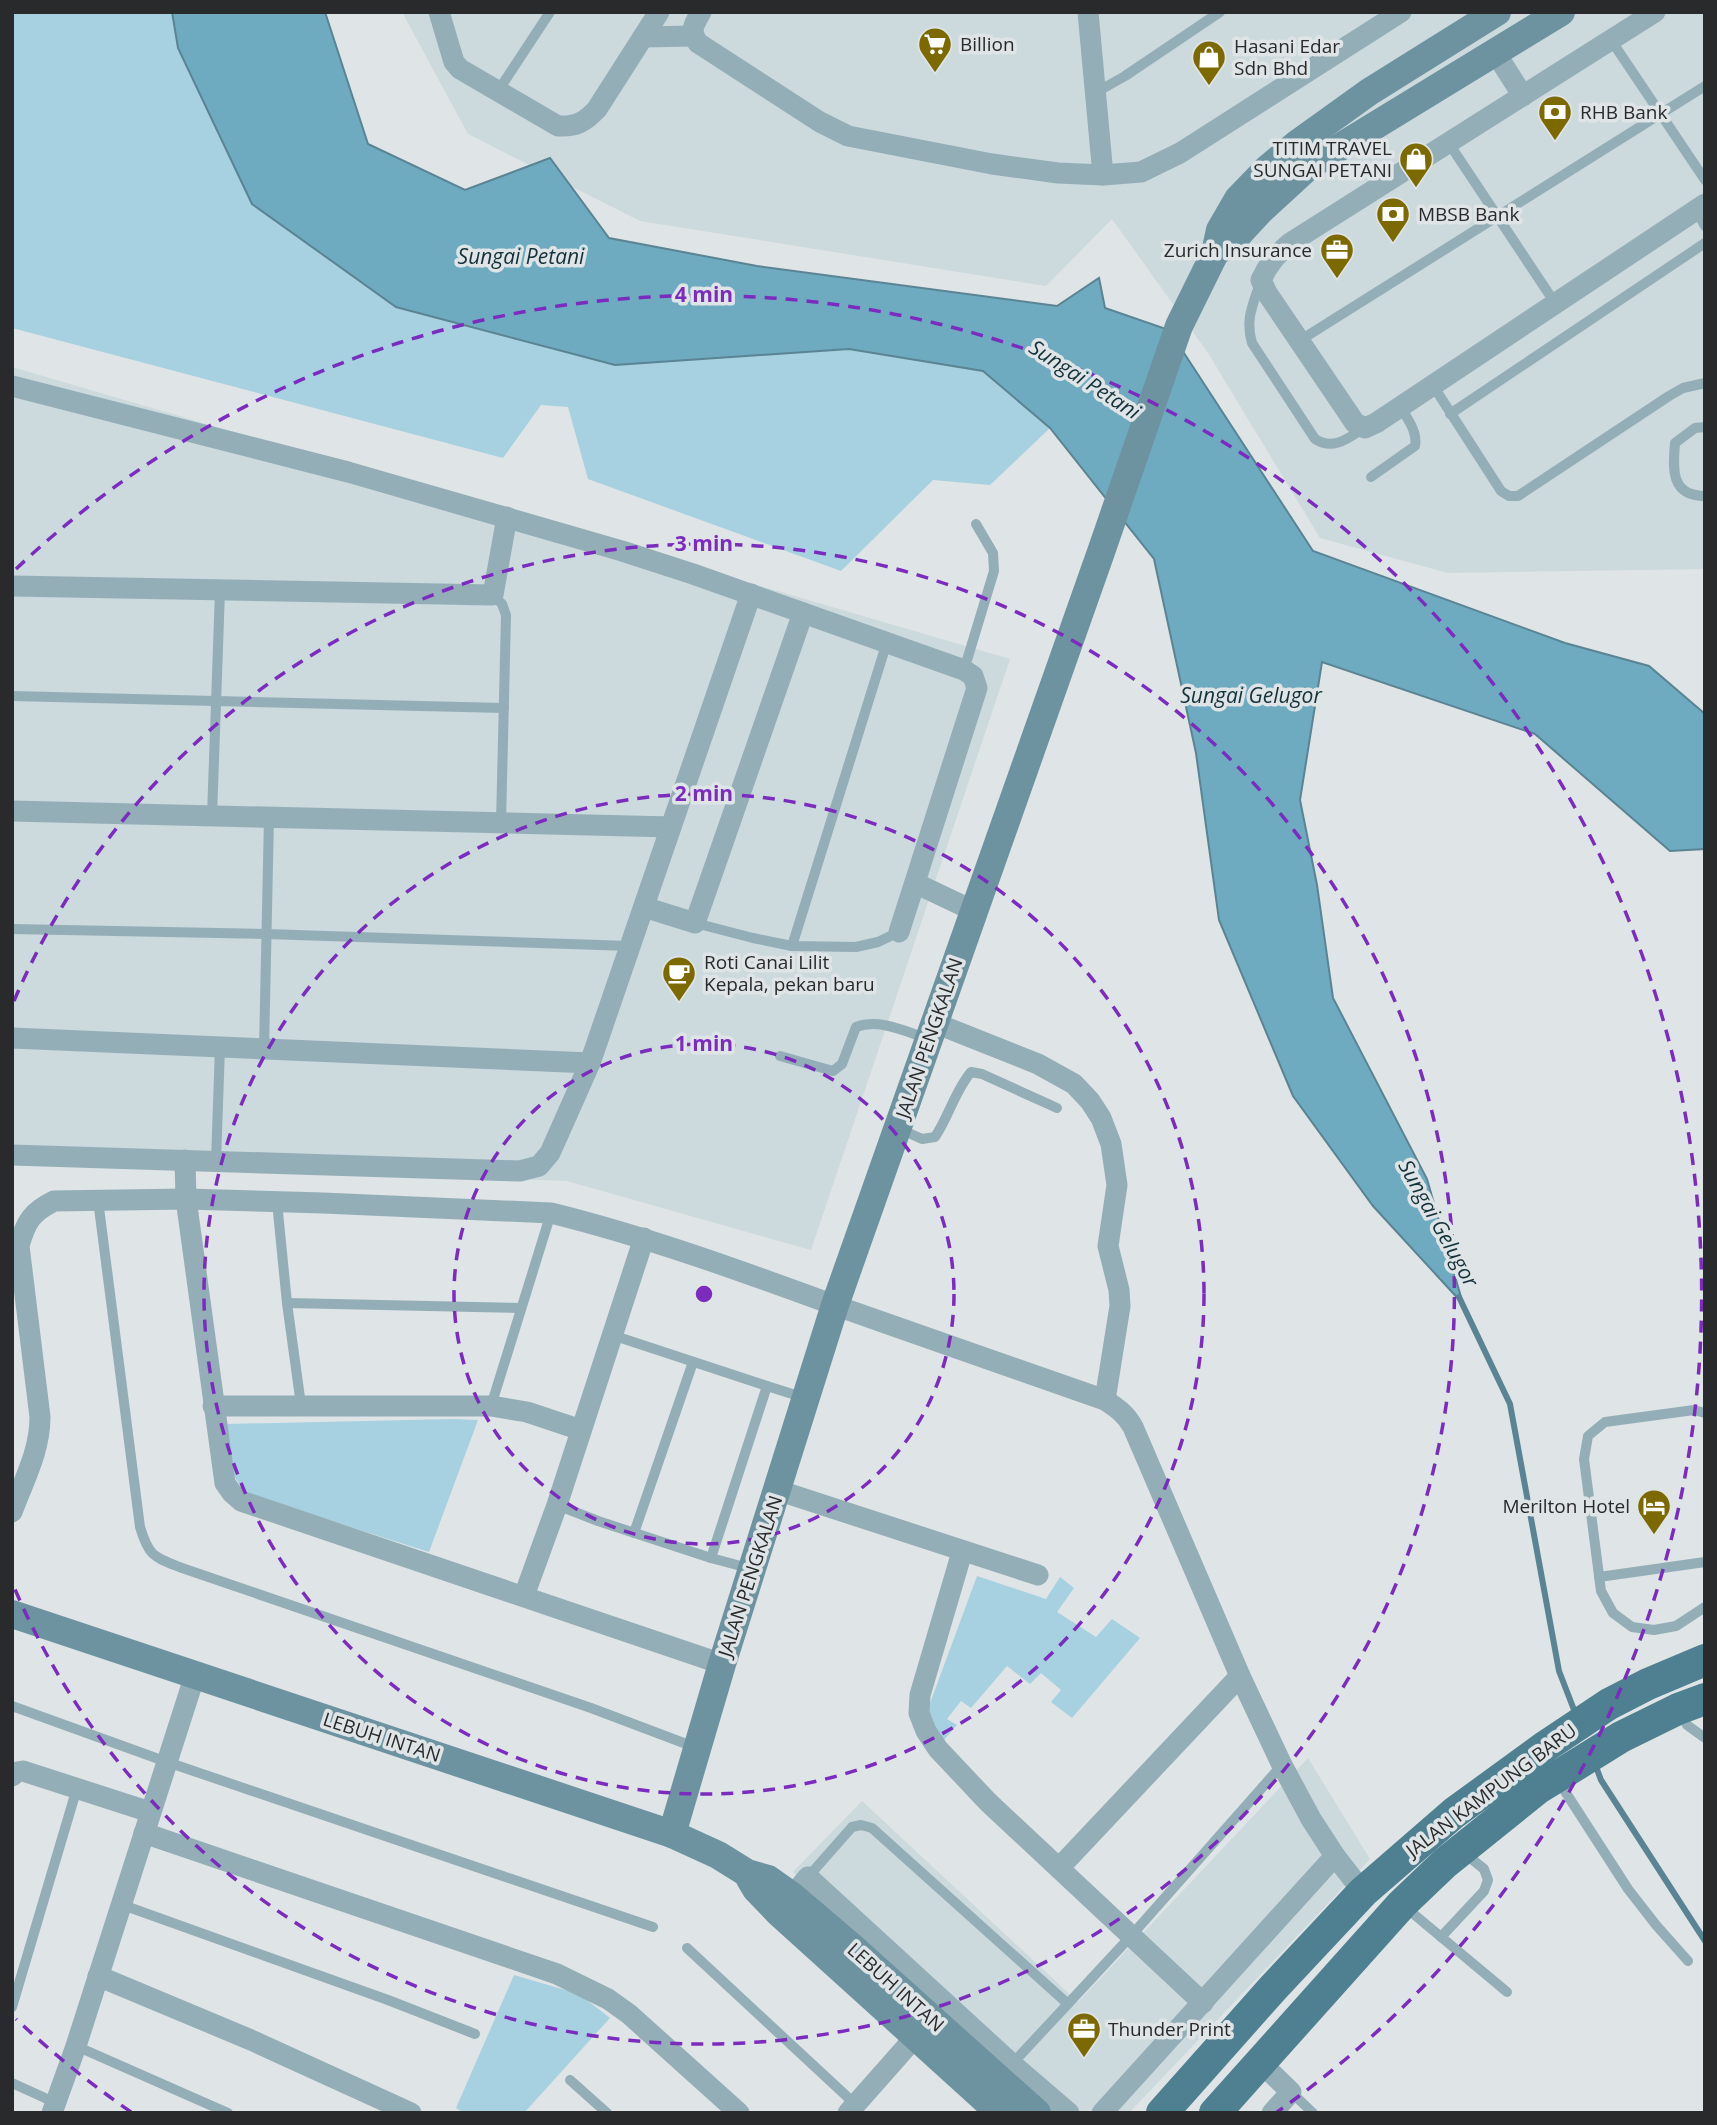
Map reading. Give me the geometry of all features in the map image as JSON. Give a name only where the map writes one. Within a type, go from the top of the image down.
[{"type":"main road","name":"JALAN PENGKALAN","points":[[1214,253],[1236,237],[1259,211],[1309,166],[1561,12]]},
{"type":"main road","name":"JALAN PENGKALAN","points":[[672,1834],[722,1664],[835,1305],[1179,326],[1214,253],[1220,230],[1238,200],[1267,169],[1298,143],[1483,16]]},
{"type":"main road","name":"LEBUH INTAN","points":[[12,1614],[672,1834],[718,1855],[747,1873],[800,1886],[853,1948],[1005,2071],[1037,2113]]},
{"type":"main road","name":"JALAN KAMPUNG BARU","points":[[1162,2113],[1363,1892],[1454,1813],[1609,1704],[1705,1660]]},
{"type":"main road","name":"JALAN KAMPUNG BARU","points":[[1214,2113],[1402,1904],[1461,1850],[1537,1789],[1565,1785],[1621,1737],[1691,1704]]},
{"type":"main road","name":"LEBUH INTAN","points":[[747,1873],[756,1889],[778,1912],[1000,2113]]},
{"type":"street","points":[[439,12],[454,62],[460,69],[558,126],[580,124],[597,109],[659,12]]},
{"type":"street","points":[[701,12],[692,29],[698,43],[820,122],[848,136],[992,164],[1058,173],[1103,175],[1140,172],[1180,153],[1395,14]]},
{"type":"street","points":[[1088,12],[1103,175]]},
{"type":"street","points":[[1655,12],[1290,243],[1276,254],[1261,280],[1267,293],[1355,423],[1365,428],[1555,303],[1702,213]]},
{"type":"street","points":[[643,37],[693,36]]},
{"type":"street","points":[[1495,52],[1523,96]]},
{"type":"street","points":[[12,386],[507,517],[751,594],[964,670],[973,676],[976,688],[899,932]]},
{"type":"street","points":[[12,586],[493,595],[507,517]]},
{"type":"street","points":[[12,1155],[520,1171],[540,1166],[550,1153],[590,1063],[751,594]]},
{"type":"street","points":[[643,906],[695,923],[803,613]]},
{"type":"street","points":[[12,811],[671,827]]},
{"type":"street","points":[[915,883],[974,911]]},
{"type":"street","points":[[932,1031],[1038,1064],[1073,1084],[1090,1101],[1101,1118],[1111,1144],[1117,1185],[1108,1246],[1119,1290],[1120,1306],[1105,1400]]},
{"type":"street","points":[[12,1038],[590,1063]]},
{"type":"street","points":[[185,1160],[186,1199],[213,1406],[225,1483],[232,1493],[242,1501],[722,1664]]},
{"type":"street","points":[[12,1512],[37,1450],[40,1433],[19,1246],[24,1227],[37,1209],[54,1201],[186,1199],[551,1213],[644,1238],[1105,1400],[1127,1416],[1282,1765],[1311,1819],[1363,1892]]},
{"type":"street","points":[[524,1596],[644,1238]]},
{"type":"street","points":[[213,1406],[491,1406],[527,1412],[581,1430]]},
{"type":"street","points":[[777,1490],[1038,1576]]},
{"type":"street","points":[[962,1552],[920,1695],[919,1713],[926,1731],[938,1749],[988,1802],[1203,2003]]},
{"type":"street","points":[[54,2108],[195,1675]]},
{"type":"street","points":[[1059,1868],[1241,1676]]},
{"type":"street","points":[[12,1776],[23,1771],[150,1812]]},
{"type":"street","points":[[144,1833],[557,1974],[586,1987],[629,2014],[739,2113]]},
{"type":"street","points":[[1102,2113],[1335,1856]]},
{"type":"street","points":[[98,1976],[251,2040],[411,2113]]},
{"type":"street","points":[[851,2108],[916,2036]]},
{"type":"street","points":[[1259,2061],[1291,2092],[1272,2113]]},
{"type":"street","points":[[1005,2071],[1069,2113]]},
{"type":"lane","points":[[498,91],[550,12]]},
{"type":"lane","points":[[1096,93],[1220,12]]},
{"type":"lane","points":[[1611,40],[1705,180]]},
{"type":"lane","points":[[1299,341],[1705,86]]},
{"type":"lane","points":[[1448,142],[1555,303]]},
{"type":"lane","points":[[1450,414],[1705,243]]},
{"type":"lane","points":[[1261,280],[1249,318],[1252,343],[1315,439],[1323,444],[1338,444],[1365,428]]},
{"type":"lane","points":[[1432,384],[1501,491],[1509,496],[1518,496],[1669,396],[1683,388],[1705,383]]},
{"type":"lane","points":[[1371,477],[1415,446],[1414,433],[1400,406]]},
{"type":"lane","points":[[1705,427],[1695,428],[1675,443],[1673,471],[1677,484],[1693,496],[1705,496]]},
{"type":"lane","points":[[964,670],[994,571],[993,553],[975,524]]},
{"type":"lane","points":[[212,816],[220,591]]},
{"type":"lane","points":[[493,595],[502,604],[506,615],[501,823]]},
{"type":"lane","points":[[792,946],[887,642]]},
{"type":"lane","points":[[12,696],[504,708]]},
{"type":"lane","points":[[264,1049],[269,818]]},
{"type":"lane","points":[[695,923],[753,939],[792,946],[856,947],[878,942],[899,932]]},
{"type":"lane","points":[[12,929],[630,946]]},
{"type":"lane","points":[[780,1056],[833,1071],[842,1064],[856,1027],[866,1023],[932,1031]]},
{"type":"lane","points":[[216,1161],[220,1047]]},
{"type":"lane","points":[[898,1128],[922,1139],[935,1137],[946,1121],[962,1082],[971,1072],[982,1074],[1057,1108]]},
{"type":"lane","points":[[98,1200],[140,1527],[145,1545],[155,1557],[591,1708],[697,1748]]},
{"type":"lane","points":[[277,1202],[301,1405]]},
{"type":"lane","points":[[491,1406],[551,1213]]},
{"type":"lane","points":[[287,1303],[521,1308]]},
{"type":"lane","points":[[612,1335],[805,1398]]},
{"type":"lane","points":[[634,1533],[693,1362]]},
{"type":"lane","points":[[711,1558],[767,1386]]},
{"type":"lane","points":[[1705,1413],[1694,1410],[1605,1422],[1588,1436],[1584,1459],[1601,1591],[1613,1614],[1632,1627],[1654,1630],[1676,1626],[1705,1607]]},
{"type":"lane","points":[[556,1505],[634,1533],[752,1569]]},
{"type":"lane","points":[[1599,1577],[1705,1562]]},
{"type":"lane","points":[[1691,1704],[1687,1725],[1705,1738]]},
{"type":"lane","points":[[12,1706],[167,1762],[653,1927]]},
{"type":"lane","points":[[1005,2071],[1131,1936],[1282,1765]]},
{"type":"lane","points":[[1565,1785],[1628,1889],[1688,1961]]},
{"type":"lane","points":[[12,2007],[77,1788]]},
{"type":"lane","points":[[800,1886],[852,1827],[861,1825],[872,1828],[1068,2004]]},
{"type":"lane","points":[[1441,1937],[1484,1891],[1488,1880],[1484,1869],[1461,1850]]},
{"type":"lane","points":[[120,1904],[475,2034]]},
{"type":"lane","points":[[1402,1904],[1507,1992]]},
{"type":"lane","points":[[687,1948],[851,2108]]},
{"type":"lane","points":[[76,2046],[228,2113]]},
{"type":"lane","points":[[570,2080],[607,2113]]},
{"type":"lane","points":[[12,2084],[54,2108]]},
{"type":"lane","points":[[1291,2092],[1313,2113]]},
{"type":"shaded area","points":[[12,12],[172,12],[178,48],[615,365],[849,349],[984,371],[1050,428],[990,485],[933,480],[841,571],[588,479],[568,407],[541,405],[503,458],[12,328]]},
{"type":"shaded area","points":[[402,12],[1705,12],[1705,569],[1448,573],[1320,538],[1208,353],[1112,219],[1046,286],[640,221],[468,134]]},
{"type":"shaded area","points":[[12,367],[1010,659],[811,1250],[567,1181],[12,1159]]},
{"type":"shaded area","points":[[478,1420],[429,1552],[253,1496],[237,1481],[228,1455],[226,1424]]},
{"type":"shaded area","points":[[977,1576],[1046,1599],[1060,1577],[1074,1588],[1057,1612],[1096,1637],[1112,1619],[1140,1638],[1072,1718],[1051,1702],[1061,1690],[1041,1673],[1030,1684],[1007,1666],[971,1708],[961,1701],[947,1719],[957,1725],[943,1741],[931,1729],[929,1706]]},
{"type":"shaded area","points":[[1308,1758],[1370,1859],[1129,2113],[1051,2113],[793,1872],[862,1801],[1078,2002]]},
{"type":"shaded area","points":[[514,1975],[579,1994],[610,2018],[524,2113],[464,2113],[456,2108]]},
{"type":"water","name":"Sungai Petani","points":[[172,12],[325,12],[368,144],[465,190],[550,158],[609,238],[757,266],[1057,306],[1099,278],[1105,308],[1169,330],[1313,551],[1565,643],[1649,666],[1705,714],[1705,849],[1670,851],[1535,734],[1322,662],[1300,800],[1317,885],[1333,998],[1427,1179],[1463,1304],[1373,1206],[1293,1096],[1219,920],[1196,753],[1154,559],[1050,428],[983,371],[849,349],[615,365],[396,307],[252,204],[178,48]]},
{"type":"waterway","name":"Sungai Gelugor","points":[[1459,1297],[1510,1404],[1559,1671],[1576,1715]]},
{"type":"waterway","name":"Sungai Gelugor","points":[[1595,1764],[1601,1780],[1705,1941]]},
{"type":"place","name":"Billion","points":[[935,74]]},
{"type":"place","name":"Hasani Edar Sdn Bhd","points":[[1209,87]]},
{"type":"place","name":"RHB Bank","points":[[1555,142]]},
{"type":"place","name":"TITIM TRAVEL SUNGAI PETANI","points":[[1416,189]]},
{"type":"place","name":"MBSB Bank","points":[[1393,244]]},
{"type":"place","name":"Zurich Insurance","points":[[1337,280]]},
{"type":"place","name":"Roti Canai Lilit Kepala, pekan baru","points":[[679,1003]]},
{"type":"place","name":"Merilton Hotel","points":[[1654,1536]]},
{"type":"place","name":"Thunder Print","points":[[1084,2059]]}]
